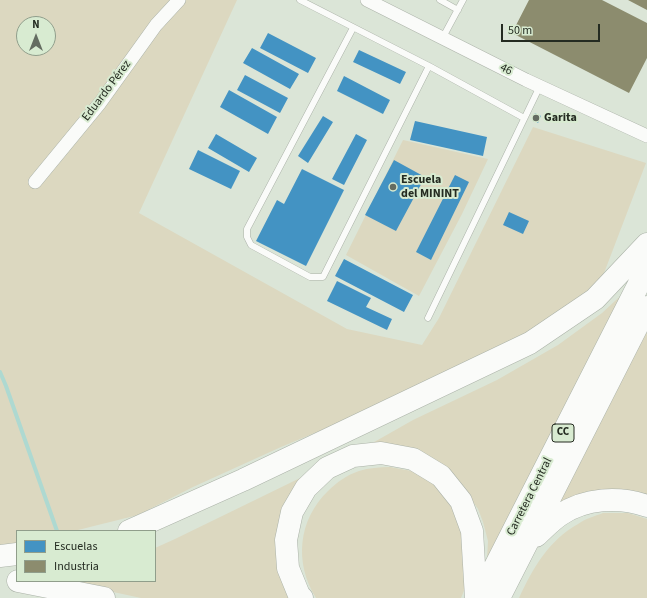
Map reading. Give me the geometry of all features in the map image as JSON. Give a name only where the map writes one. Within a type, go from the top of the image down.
[{"type":"highway","points":[[131,530],[243,480],[530,343],[596,299],[647,244]]},
{"type":"highway","name":"Carretera Central","points":[[478,598],[647,268]]},
{"type":"highway","name":"Carretera Central","points":[[499,598],[647,307]]},
{"type":"highway","points":[[302,598],[288,568],[286,540],[292,512],[306,488],[327,468],[353,456],[381,452],[413,459],[419,462],[441,476],[461,501],[472,531],[478,598]]},
{"type":"highway","points":[[525,546],[560,515],[586,503],[614,499],[647,506]]},
{"type":"highway","points":[[0,556],[16,554]]},
{"type":"highway","points":[[0,577],[16,581]]},
{"type":"highway","points":[[23,582],[104,598]]},
{"type":"street","name":"Eduardo Pérez","points":[[35,182],[100,103],[156,26],[179,0]]},
{"type":"street","name":"46","points":[[367,0],[442,39],[647,136]]},
{"type":"lane","points":[[300,0],[429,66],[524,118]]},
{"type":"lane","points":[[440,0],[458,10]]},
{"type":"lane","points":[[442,39],[463,0]]},
{"type":"lane","points":[[354,28],[247,229],[247,238],[251,245],[310,277],[323,277],[429,66]]},
{"type":"lane","points":[[428,318],[540,86]]},
{"type":"shaded area","points":[[0,0],[237,0],[139,213],[347,329],[422,345],[439,318],[533,127],[646,163],[601,281],[523,339],[193,487],[138,515],[78,530],[16,530],[16,543],[0,545]]},
{"type":"shaded area","points":[[403,140],[488,159],[462,214],[419,296],[346,255]]},
{"type":"shaded area","points":[[629,288],[487,560],[488,541],[483,522],[478,509],[457,480],[352,455],[290,512],[296,598],[141,598],[67,582],[156,582],[156,548],[376,441],[413,420],[497,380],[558,345],[602,313]]},
{"type":"shaded area","points":[[647,330],[647,500],[550,520]]},
{"type":"shaded area","points":[[390,467],[417,472],[432,478],[462,512],[468,581],[461,598],[316,598],[304,571],[302,556],[302,542],[310,515],[318,502],[328,491],[346,477],[367,469]]},
{"type":"shaded area","points":[[603,513],[628,513],[647,519],[647,598],[519,598],[542,556],[550,547],[567,531],[581,522]]},
{"type":"building: Escuelas","points":[[268,33],[316,58],[308,73],[260,48]]},
{"type":"building: Escuelas","points":[[252,48],[299,74],[290,89],[243,63]]},
{"type":"building: Escuelas","points":[[359,50],[406,72],[400,84],[353,62]]},
{"type":"building: Escuelas","points":[[245,75],[288,98],[280,113],[237,90]]},
{"type":"building: Escuelas","points":[[344,76],[390,100],[383,114],[337,91]]},
{"type":"building: Escuelas","points":[[229,90],[277,117],[268,134],[220,107]]},
{"type":"building: Escuelas","name":"Garita","points":[[535,113],[541,116],[538,123],[532,119]]},
{"type":"building: Escuelas","points":[[323,116],[333,122],[308,163],[298,156]]},
{"type":"building: Escuelas","points":[[415,121],[487,137],[483,156],[410,140]]},
{"type":"building: Escuelas","points":[[216,134],[257,158],[249,172],[208,148]]},
{"type":"building: Escuelas","points":[[356,134],[367,140],[344,185],[332,179]]},
{"type":"building: Escuelas","points":[[198,150],[240,171],[231,189],[189,169]]},
{"type":"building: Escuelas","points":[[394,160],[425,177],[396,231],[365,215]]},
{"type":"building: Escuelas","points":[[302,169],[344,190],[306,266],[256,241],[277,200],[284,204]]},
{"type":"building: Escuelas","points":[[455,175],[469,182],[431,260],[416,252]]},
{"type":"building: Escuelas","points":[[509,212],[529,221],[523,234],[503,225]]},
{"type":"building: Escuelas","points":[[344,259],[413,295],[404,312],[335,276]]},
{"type":"building: Escuelas","points":[[337,281],[371,298],[366,307],[392,319],[387,330],[327,301]]},
{"type":"building: Industria","points":[[529,0],[602,0],[647,23],[647,58],[629,93],[512,33]]},
{"type":"building: Industria","points":[[628,0],[647,0],[647,10]]},
{"type":"waterway","points":[[0,372],[57,530]]},
{"type":"place","name":"Garita","points":[[536,118]]},
{"type":"place","name":"Escuela del MININT","points":[[393,187]]}]
